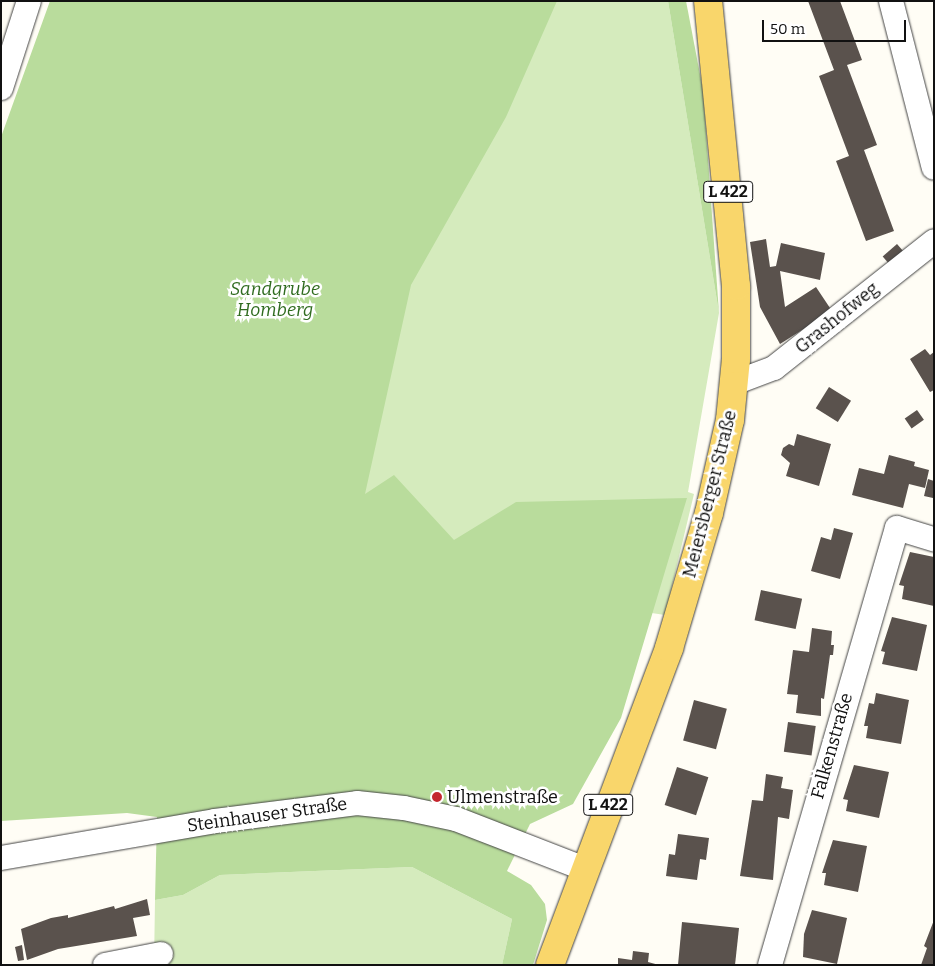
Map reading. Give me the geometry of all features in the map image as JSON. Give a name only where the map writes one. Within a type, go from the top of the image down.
[{"type":"main road","name":"Meiersberger Straße","points":[[550,965],[684,599],[726,443],[734,383],[736,286],[708,1]]},
{"type":"street","points":[[1,88],[5,59],[29,1]]},
{"type":"street","points":[[891,1],[934,168]]},
{"type":"street","name":"Grashofweg","points":[[734,383],[774,368],[934,241]]},
{"type":"street","name":"Falkenstraße","points":[[770,965],[897,528],[934,539]]},
{"type":"street","name":"Steinhauser Straße","points":[[1,858],[215,821],[357,803],[404,808],[456,819],[584,869]]},
{"type":"street","points":[[105,965],[161,954]]},
{"type":"green space","name":"Sandgrube Homberg","points":[[50,1],[557,1],[506,117],[411,285],[365,494],[394,475],[454,540],[516,502],[687,498],[621,718],[573,804],[530,824],[507,871],[531,885],[545,904],[547,920],[533,965],[502,965],[512,919],[412,867],[220,875],[183,895],[155,900],[157,817],[127,813],[1,821],[1,137]]},
{"type":"green space","name":"Sandgrube Homberg","points":[[112,1],[668,1],[719,313],[688,492],[694,494],[665,615],[578,602],[370,623],[1,210]]},
{"type":"green space","points":[[668,1],[686,1],[703,90],[719,313]]},
{"type":"green space","points":[[412,867],[512,919],[502,965],[154,965],[155,900],[183,895],[220,875]]},
{"type":"building","points":[[808,1],[840,1],[862,60],[847,65],[877,145],[864,150],[894,231],[866,241],[836,161],[849,156],[819,76],[834,70]]},
{"type":"building","points":[[766,239],[770,267],[776,266],[781,243],[825,253],[820,280],[780,271],[785,307],[816,287],[832,311],[780,344],[760,307],[750,242]]},
{"type":"building","points":[[897,244],[903,251],[889,263],[883,256]]},
{"type":"building","points":[[925,349],[930,355],[934,352],[934,390],[930,392],[910,359]]},
{"type":"building","points":[[829,387],[851,401],[838,422],[816,408]]},
{"type":"building","points":[[917,410],[924,420],[912,428],[905,419]]},
{"type":"building","points":[[797,434],[831,444],[819,486],[786,476],[790,463],[781,455],[783,448],[789,444],[794,446]]},
{"type":"building","points":[[889,455],[915,462],[914,466],[929,470],[925,488],[909,484],[903,508],[852,495],[859,468],[884,474]]},
{"type":"building","points":[[928,479],[934,481],[934,504],[933,498],[924,496]]},
{"type":"building","points":[[834,528],[853,533],[840,579],[811,571],[821,537],[831,540]]},
{"type":"building","points":[[910,552],[934,557],[934,606],[902,599],[904,586],[899,585]]},
{"type":"building","points":[[761,590],[802,599],[796,629],[755,620]]},
{"type":"building","points":[[892,617],[927,625],[917,671],[882,664],[885,652],[881,651]]},
{"type":"building","points":[[812,628],[832,631],[831,645],[834,645],[833,655],[830,655],[824,699],[821,698],[821,716],[796,713],[798,695],[787,694],[793,650],[809,652]]},
{"type":"building","points":[[876,693],[909,700],[901,744],[866,738],[868,726],[864,726],[869,703],[874,704]]},
{"type":"building","points":[[694,700],[727,709],[716,749],[683,741]]},
{"type":"building","points":[[788,722],[816,726],[812,756],[784,752]]},
{"type":"building","points":[[854,765],[889,772],[879,818],[846,811],[848,800],[843,799]]},
{"type":"building","points":[[677,767],[708,777],[696,815],[665,805]]},
{"type":"building","points":[[766,774],[783,777],[781,788],[793,790],[789,819],[778,817],[773,880],[740,876],[752,800],[763,801]]},
{"type":"building","points":[[678,834],[709,838],[706,860],[700,859],[697,880],[666,876],[669,854],[675,855]]},
{"type":"building","points":[[833,840],[867,846],[858,892],[824,885],[826,873],[822,873]]},
{"type":"building","points":[[147,899],[150,915],[133,918],[137,936],[58,949],[27,960],[21,929],[51,918],[68,915],[68,918],[114,906],[115,909]]},
{"type":"building","points":[[812,910],[847,918],[837,964],[803,957],[804,934]]},
{"type":"building","points":[[934,920],[934,965],[921,965],[927,948],[924,946]]},
{"type":"building","points":[[682,922],[739,928],[735,965],[678,965]]},
{"type":"building","points":[[22,945],[24,960],[18,961],[15,947]]},
{"type":"building","points":[[633,951],[649,953],[648,962],[659,965],[618,965],[618,958],[632,960]]},
{"type":"place","name":"Ulmenstraße","points":[[437,797]]}]
